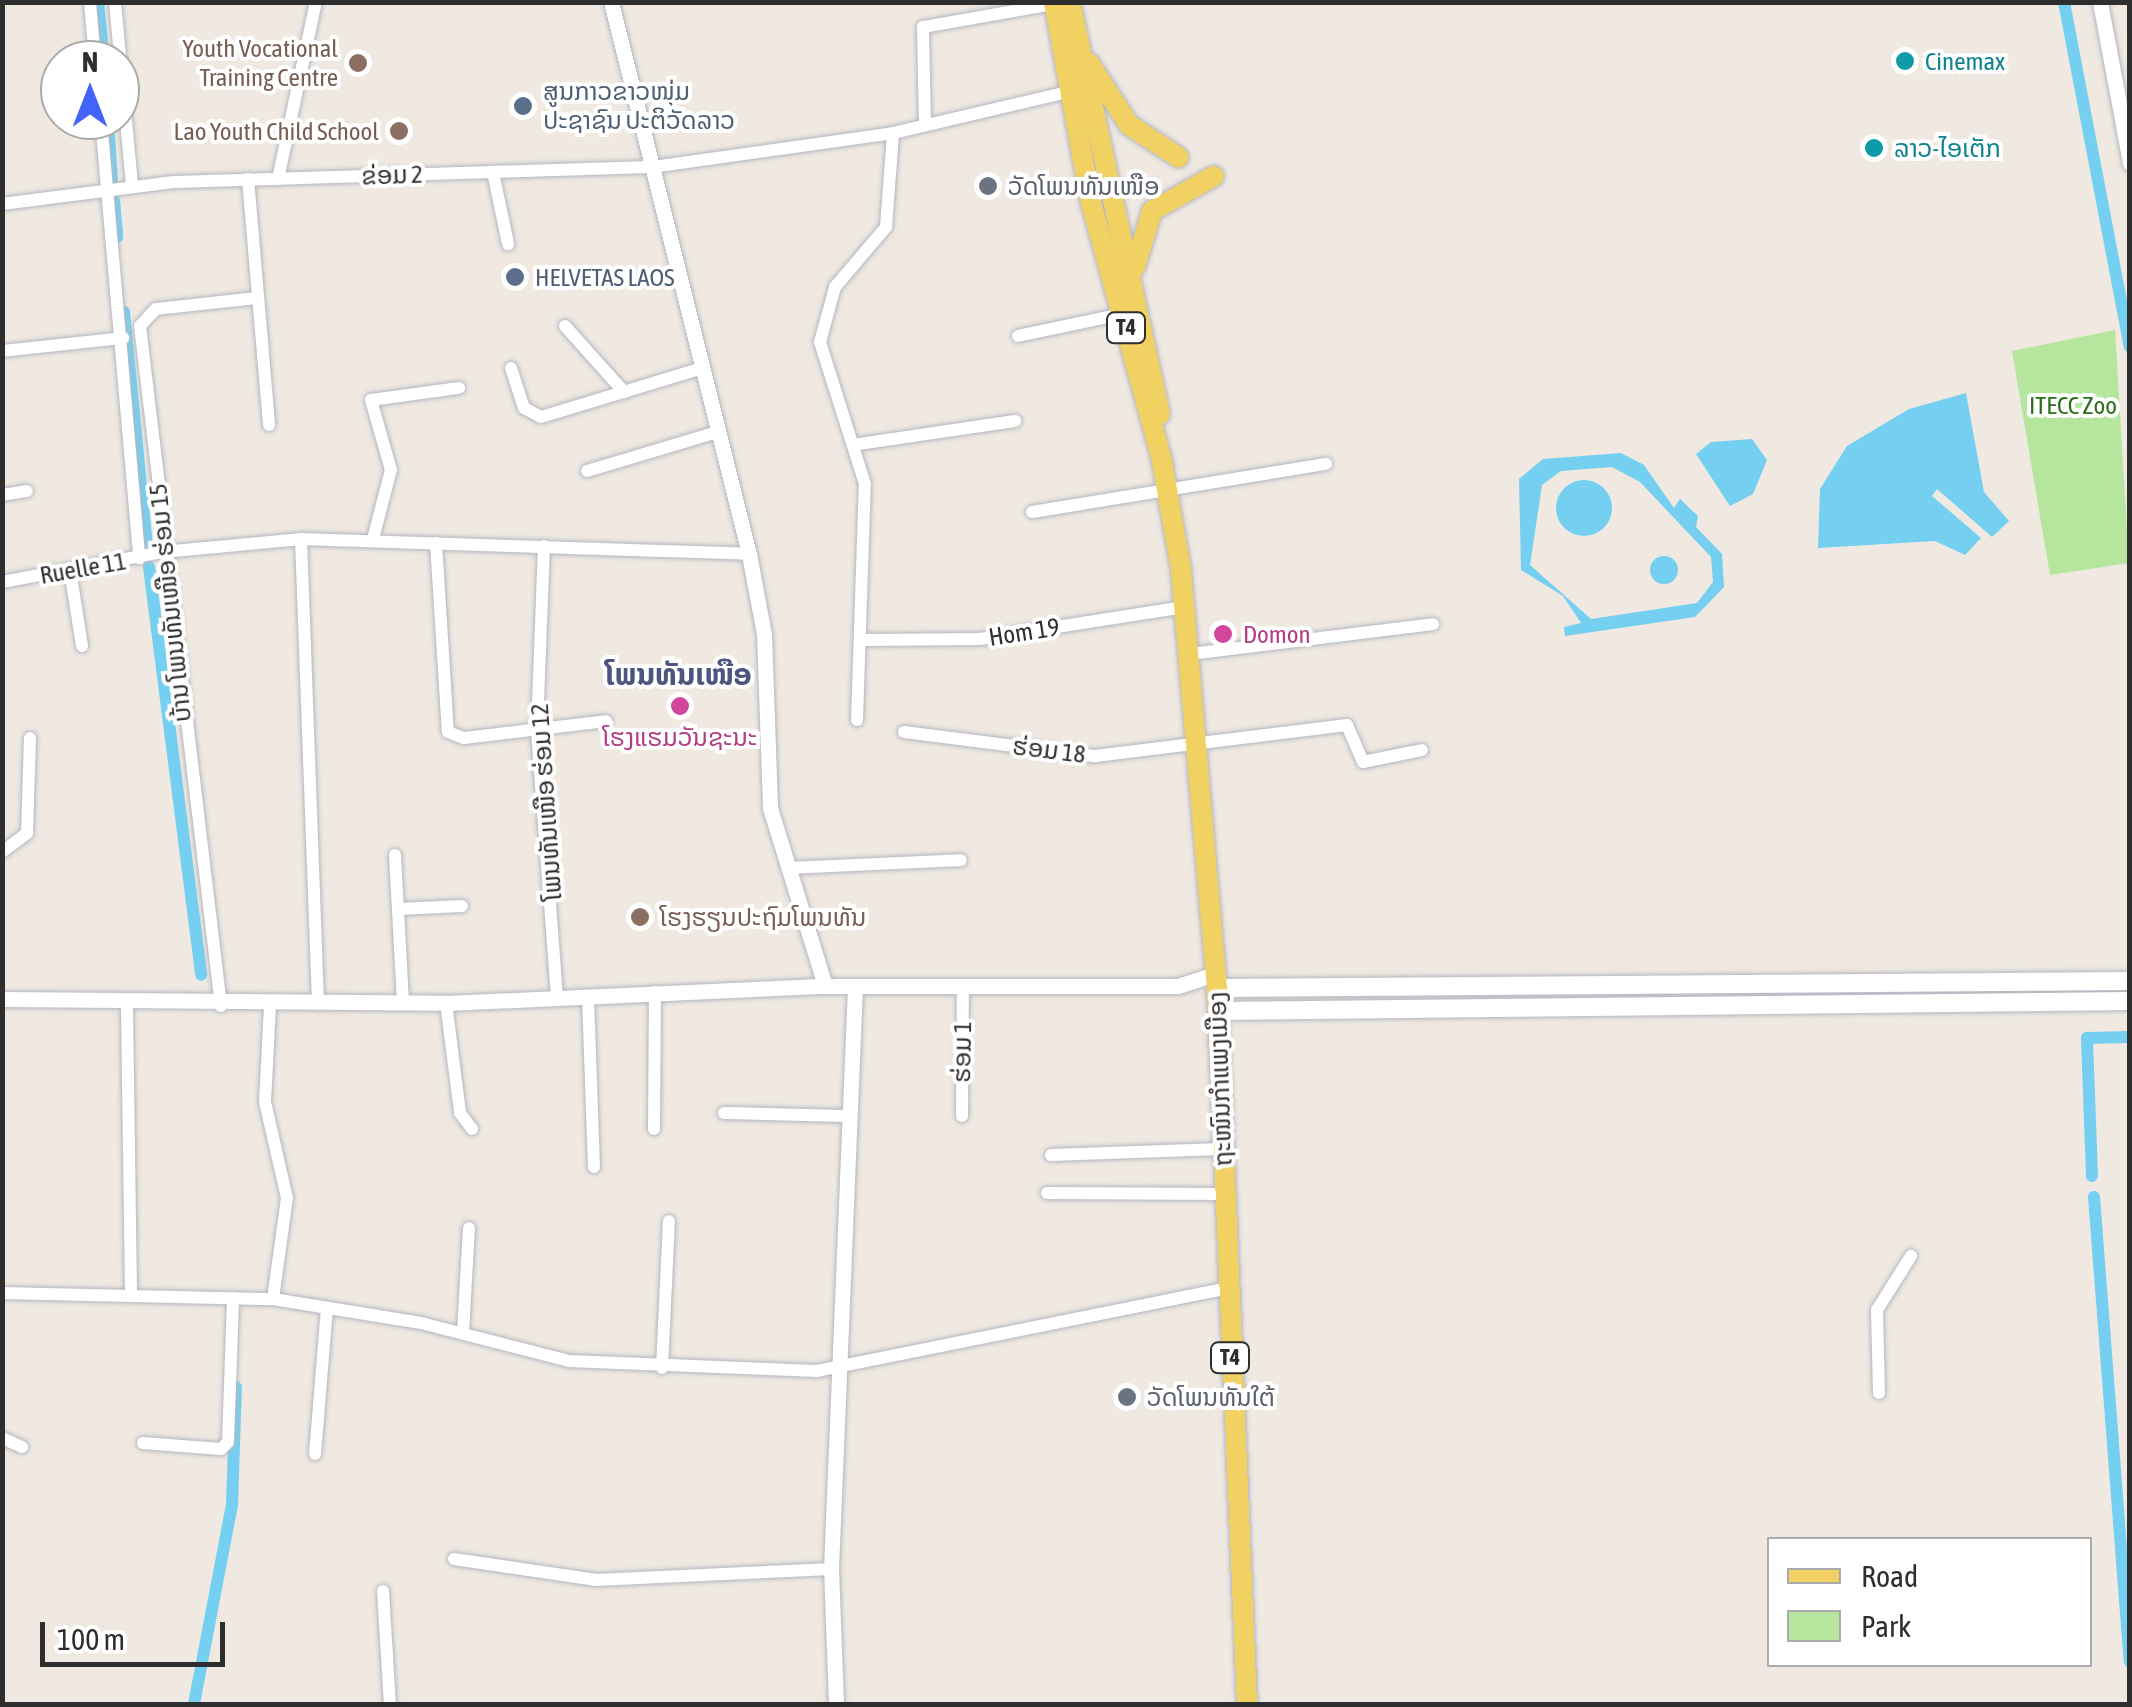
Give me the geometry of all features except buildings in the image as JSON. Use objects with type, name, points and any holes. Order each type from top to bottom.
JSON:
[{"type":"main road","name":"ຖະໜົນກຳແພງເມືອງ","points":[[1059,3],[1078,42],[1106,168],[1101,197],[1122,314],[1169,492],[1185,607],[1216,981],[1220,1149],[1226,1194],[1247,1704]]},
{"type":"main road","name":"ຖະໜົນກຳແພງເມືອງ","points":[[1059,3],[1068,92],[1084,172],[1101,197],[1135,294],[1161,456]]},
{"type":"main road","points":[[1078,42],[1129,125],[1178,156]]},
{"type":"main road","points":[[1135,294],[1136,243],[1152,212],[1214,176]]},
{"type":"main road","points":[[1216,981],[2130,982]]},
{"type":"main road","points":[[1217,1012],[2130,1000]]},
{"type":"street","points":[[90,2],[94,40]]},
{"type":"street","points":[[115,2],[132,188]]},
{"type":"street","points":[[278,179],[316,2]]},
{"type":"street","points":[[611,2],[749,554],[764,634],[770,808],[825,986]]},
{"type":"street","points":[[2100,2],[2124,98],[2130,163]]},
{"type":"street","points":[[925,125],[923,28],[1059,3]]},
{"type":"street","name":"ຂ່ອມ 2","points":[[2,204],[107,190],[248,179],[652,167],[893,133],[1068,92]]},
{"type":"street","points":[[856,720],[862,640],[858,444],[823,360],[822,326],[835,287],[883,236],[893,133]]},
{"type":"street","points":[[103,140],[123,338],[139,558]]},
{"type":"street","points":[[1084,172],[1106,168]]},
{"type":"street","points":[[493,172],[508,244]]},
{"type":"street","points":[[248,179],[268,425]]},
{"type":"street","name":"ບ້ານ ໂພນທັນເໜືອ ຮ່ອມ 15","points":[[221,1006],[163,552],[144,314],[257,298]]},
{"type":"street","points":[[1018,336],[1122,314]]},
{"type":"street","points":[[565,326],[624,392]]},
{"type":"street","points":[[2,352],[123,338]]},
{"type":"street","points":[[511,368],[535,416],[702,368]]},
{"type":"street","points":[[373,539],[391,470],[370,400],[460,388]]},
{"type":"street","points":[[858,444],[1015,421]]},
{"type":"street","points":[[587,471],[718,432]]},
{"type":"street","points":[[1032,512],[1326,464]]},
{"type":"street","points":[[2,495],[27,491]]},
{"type":"street","points":[[300,539],[318,1004]]},
{"type":"street","name":"Ruelle 11","points":[[2,582],[163,552],[300,539],[749,554]]},
{"type":"street","points":[[436,542],[448,732],[537,731],[606,721]]},
{"type":"street","name":"ໂພນທັນເໜືອ ຮ່ອມ 12","points":[[544,546],[537,731],[557,998]]},
{"type":"street","points":[[70,570],[82,646]]},
{"type":"street","name":"Hom 19","points":[[862,640],[980,640],[1185,607]]},
{"type":"street","points":[[1190,654],[1434,624]]},
{"type":"street","name":"ຮ່ອມ 18","points":[[904,732],[1095,756],[1348,725],[1363,762],[1422,750]]},
{"type":"street","points":[[2,852],[27,833],[30,738]]},
{"type":"street","points":[[395,855],[403,1003]]},
{"type":"street","points":[[788,868],[961,860]]},
{"type":"street","points":[[398,909],[462,906]]},
{"type":"street","points":[[2,999],[127,1006],[270,1006],[446,1003],[825,986],[1178,986],[1216,981]]},
{"type":"street","points":[[836,1704],[831,1569],[854,986]]},
{"type":"street","name":"ຮ່ອມ 1","points":[[962,1116],[963,987]]},
{"type":"street","points":[[654,1129],[655,992]]},
{"type":"street","points":[[588,996],[594,1166]]},
{"type":"street","points":[[446,1003],[460,1113],[472,1128]]},
{"type":"street","points":[[127,1006],[131,1291]]},
{"type":"street","points":[[270,1006],[265,1102],[287,1198],[273,1299]]},
{"type":"street","points":[[724,1114],[849,1116]]},
{"type":"street","points":[[1051,1154],[1220,1149]]},
{"type":"street","points":[[1047,1193],[1226,1194]]},
{"type":"street","points":[[662,1368],[669,1221]]},
{"type":"street","points":[[463,1332],[469,1228]]},
{"type":"street","points":[[1879,1393],[1877,1310],[1910,1256]]},
{"type":"street","points":[[2,1293],[131,1291],[273,1299],[463,1332],[569,1361],[662,1368],[839,1369],[1228,1288]]},
{"type":"street","points":[[143,1444],[221,1449],[228,1442],[233,1298]]},
{"type":"street","points":[[315,1454],[326,1308]]},
{"type":"street","points":[[2,1438],[22,1447]]},
{"type":"street","points":[[454,1559],[596,1580],[831,1569]]},
{"type":"street","points":[[382,1591],[390,1704]]},
{"type":"green space","name":"ITECC Zoo","points":[[2115,330],[2129,563],[2050,575],[2012,351]]},
{"type":"water","points":[[1966,393],[1984,492],[2009,521],[1992,537],[1937,489],[1932,496],[1981,538],[1965,555],[1935,541],[1818,548],[1820,489],[1847,446],[1909,409]]},
{"type":"water","points":[[1752,439],[1767,460],[1753,494],[1730,506],[1696,454],[1711,442]]},
{"type":"water","points":[[1621,453],[1644,465],[1674,508],[1680,499],[1698,516],[1696,527],[1722,554],[1724,587],[1695,617],[1565,636],[1564,627],[1581,623],[1563,596],[1521,570],[1519,479],[1543,459]],"holes":[[[1612,467],[1640,482],[1711,557],[1713,582],[1697,603],[1591,619],[1530,565],[1542,485],[1561,471]]]},
{"type":"water","points":[[1584,480],[1604,488],[1612,508],[1604,528],[1584,536],[1564,528],[1556,508],[1564,488]]},
{"type":"water","points":[[1664,556],[1674,560],[1678,570],[1674,580],[1664,584],[1654,580],[1650,570],[1654,560]]},
{"type":"waterway","points":[[98,2],[102,40]]},
{"type":"waterway","points":[[2064,2],[2130,347]]},
{"type":"waterway","points":[[109,140],[112,182]]},
{"type":"waterway","points":[[114,200],[117,237]]},
{"type":"waterway","points":[[124,312],[147,546]]},
{"type":"waterway","points":[[149,567],[201,975]]},
{"type":"waterway","points":[[2092,1176],[2087,1038],[2130,1037]]},
{"type":"waterway","points":[[2094,1197],[2130,1662]]},
{"type":"waterway","points":[[194,1704],[232,1505],[236,1387]]},
{"type":"place","name":"Cinemax","points":[[1905,61]]},
{"type":"place","name":"Youth Vocational Training Centre","points":[[358,63]]},
{"type":"place","name":"ສູນກາວຂາວໜຸ່ມ ປະຊາຊົນ ປະຕິວັດລາວ","points":[[523,106]]},
{"type":"place","name":"Lao Youth Child School","points":[[399,131]]},
{"type":"place","name":"ລາວ-ໄອເຕັກ","points":[[1874,148]]},
{"type":"place","name":"ວັດໂພນທັນເໜືອ","points":[[988,186]]},
{"type":"place","name":"HELVETAS LAOS","points":[[515,277]]},
{"type":"place","name":"Domon","points":[[1223,634]]},
{"type":"place","name":"ໂຮງແຮມວັນຊະນະ","points":[[680,706]]},
{"type":"place","name":"ໂຮງຮຽນປະຖົມໂພນທັນ","points":[[640,917]]},
{"type":"place","name":"ວັດໂພນທັນໃຕ້","points":[[1127,1397]]},
{"type":"district","name":"ໂພນທັນເໜືອ","points":[[678,674]]}]
